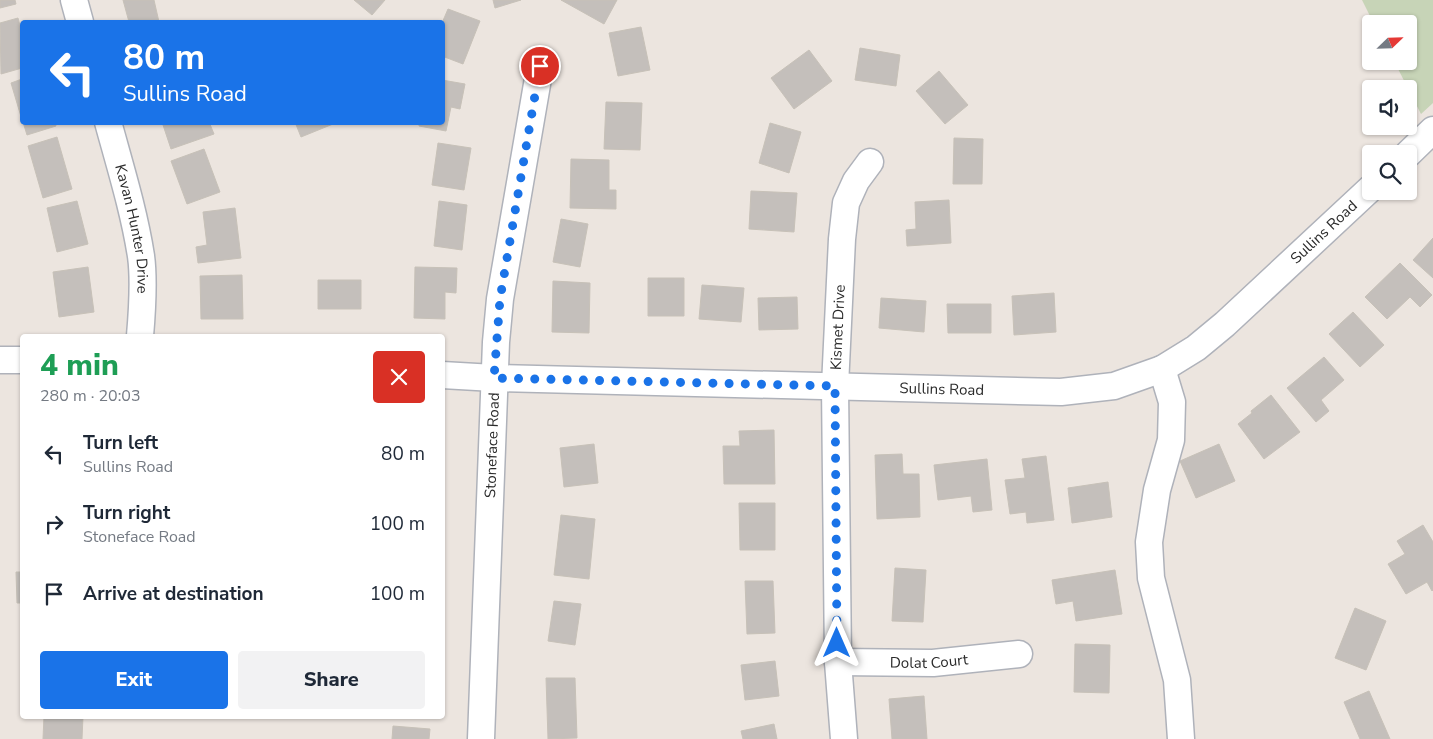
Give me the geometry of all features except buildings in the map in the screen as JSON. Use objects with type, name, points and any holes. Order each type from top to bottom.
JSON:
[{"type":"street","points":[[74,0],[79,20]]},
{"type":"street","name":"Stoneface Road","points":[[481,739],[494,378],[500,299],[540,66]]},
{"type":"street","name":"Kavan Hunter Drive","points":[[109,125],[128,195],[141,258],[142,320],[140,334]]},
{"type":"street","points":[[1417,145],[1433,130]]},
{"type":"street","name":"Kismet Drive","points":[[844,739],[838,662],[835,386],[842,239],[846,203],[856,180],[870,162]]},
{"type":"street","name":"Sullins Road","points":[[445,375],[1061,392],[1114,386],[1162,369],[1196,348],[1225,324],[1362,196]]},
{"type":"street","points":[[0,360],[20,360]]},
{"type":"street","points":[[1162,369],[1172,402],[1171,440],[1157,490],[1149,542],[1151,578],[1177,680],[1180,739]]},
{"type":"street","name":"Dolat Court","points":[[838,662],[933,663],[1019,654]]},
{"type":"green space","points":[[1362,0],[1433,0],[1433,103],[1421,114],[1417,106],[1417,80],[1404,80],[1399,70],[1418,70],[1418,15],[1370,15]]},
{"type":"route","points":[[540,66],[500,299],[494,378],[835,386],[837,643]]}]
